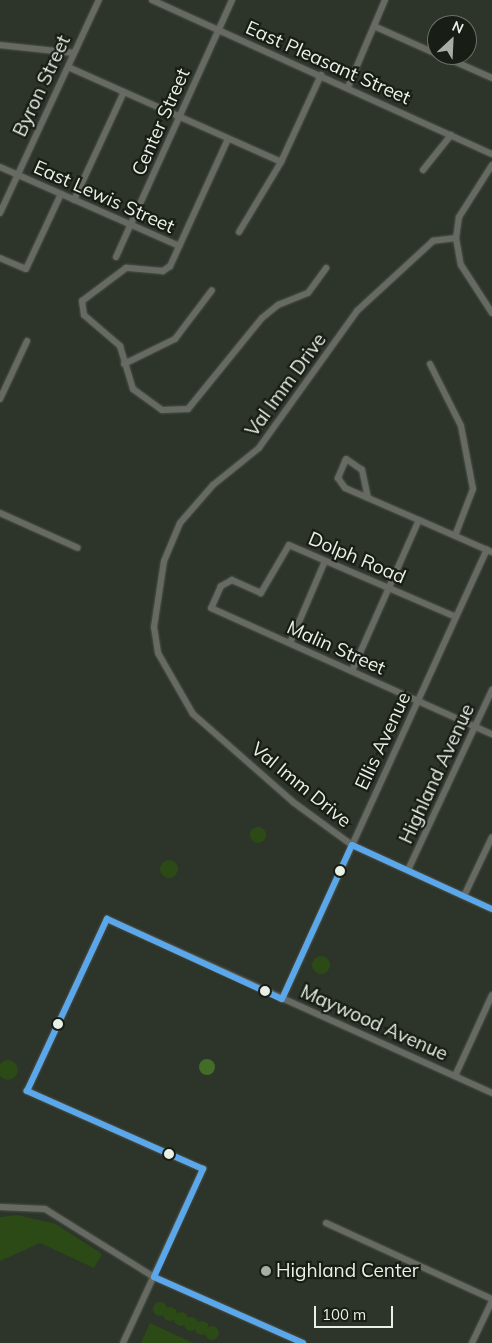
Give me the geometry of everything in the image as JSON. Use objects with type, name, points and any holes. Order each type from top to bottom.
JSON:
[{"type":"street","name":"Byron Street","points":[[0,213],[99,0]]},
{"type":"street","name":"East Pleasant Street","points":[[152,0],[348,87],[492,154]]},
{"type":"street","name":"Center Street","points":[[116,257],[232,0]]},
{"type":"street","points":[[348,87],[387,0]]},
{"type":"street","points":[[376,27],[427,49]]},
{"type":"street","points":[[0,45],[74,53]]},
{"type":"street","points":[[463,65],[492,78]]},
{"type":"street","points":[[68,67],[281,162]]},
{"type":"street","points":[[240,232],[281,162],[321,75]]},
{"type":"street","points":[[74,200],[124,92]]},
{"type":"street","points":[[423,170],[451,135]]},
{"type":"street","points":[[228,139],[179,246],[163,271],[126,268],[82,301],[84,316],[116,340],[130,384],[156,406],[168,412],[188,409],[262,318],[278,306],[308,293],[326,268]]},
{"type":"street","points":[[492,165],[459,217],[456,238],[461,265],[492,313]]},
{"type":"street","name":"East Lewis Street","points":[[0,167],[179,246]]},
{"type":"street","points":[[0,258],[26,269],[60,194]]},
{"type":"street","name":"Val Imm Drive","points":[[456,238],[433,241],[357,311],[259,448],[213,485],[180,523],[164,561],[156,599],[158,653],[193,714],[293,802],[352,845],[492,909]]},
{"type":"street","points":[[124,364],[175,339],[212,290]]},
{"type":"street","points":[[0,399],[27,340]]},
{"type":"street","points":[[430,364],[461,426],[473,489],[455,536]]},
{"type":"street","points":[[368,498],[362,470],[350,460],[339,470],[338,478],[345,488],[489,551]]},
{"type":"street","points":[[0,513],[78,548]]},
{"type":"street","points":[[352,671],[418,520]]},
{"type":"street","name":"Dolph Road","points":[[218,591],[232,580],[261,593],[289,545],[456,617]]},
{"type":"street","name":"Ellis Avenue","points":[[282,999],[456,617],[489,551]]},
{"type":"street","points":[[290,643],[326,561]]},
{"type":"street","name":"Malin Street","points":[[218,591],[212,608],[492,734]]},
{"type":"street","name":"Highland Avenue","points":[[408,870],[492,690]]},
{"type":"street","points":[[464,896],[492,837]]},
{"type":"street","name":"Maywood Avenue","points":[[154,1277],[203,1169],[27,1091],[106,919],[492,1093]]},
{"type":"street","points":[[455,1076],[492,995]]},
{"type":"street","points":[[0,1207],[32,1206],[57,1215],[154,1277],[303,1343]]},
{"type":"street","points":[[326,1223],[492,1300],[472,1343]]},
{"type":"street","points":[[123,1343],[154,1277]]},
{"type":"shaded area","points":[[255,827],[261,827],[266,832],[264,841],[255,843],[250,838],[250,832]]},
{"type":"shaded area","points":[[165,860],[173,860],[178,865],[176,876],[165,878],[160,873],[160,865]]},
{"type":"shaded area","points":[[321,956],[327,959],[330,965],[327,971],[321,974],[315,971],[312,965],[315,959]]},
{"type":"shaded area","points":[[204,1059],[210,1059],[215,1064],[213,1073],[204,1075],[199,1070],[199,1064]]},
{"type":"shaded area","points":[[8,1060],[15,1063],[18,1070],[15,1077],[8,1080],[1,1077],[-2,1070],[1,1063]]},
{"type":"shaded area","points":[[17,1215],[56,1224],[102,1254],[94,1268],[40,1243],[0,1261],[0,1217]]},
{"type":"shaded area","points":[[157,1302],[163,1302],[167,1309],[163,1316],[157,1316],[153,1312],[153,1306]]},
{"type":"shaded area","points":[[167,1307],[173,1307],[177,1314],[173,1321],[167,1321],[163,1317],[163,1311]]},
{"type":"shaded area","points":[[178,1312],[184,1312],[188,1319],[184,1326],[178,1326],[174,1322],[174,1316]]},
{"type":"shaded area","points":[[188,1317],[194,1317],[198,1324],[194,1331],[188,1331],[184,1327],[184,1321]]},
{"type":"shaded area","points":[[199,1321],[205,1321],[209,1328],[205,1335],[199,1335],[195,1331],[195,1325]]},
{"type":"shaded area","points":[[150,1323],[193,1343],[141,1343]]},
{"type":"shaded area","points":[[209,1326],[215,1326],[219,1333],[215,1340],[209,1340],[205,1336],[205,1330]]},
{"type":"transit line","points":[[303,1343],[154,1277],[203,1169],[27,1091],[107,919],[282,999],[352,845],[492,909]]},
{"type":"place","name":"Highland Center","points":[[266,1271]]}]
